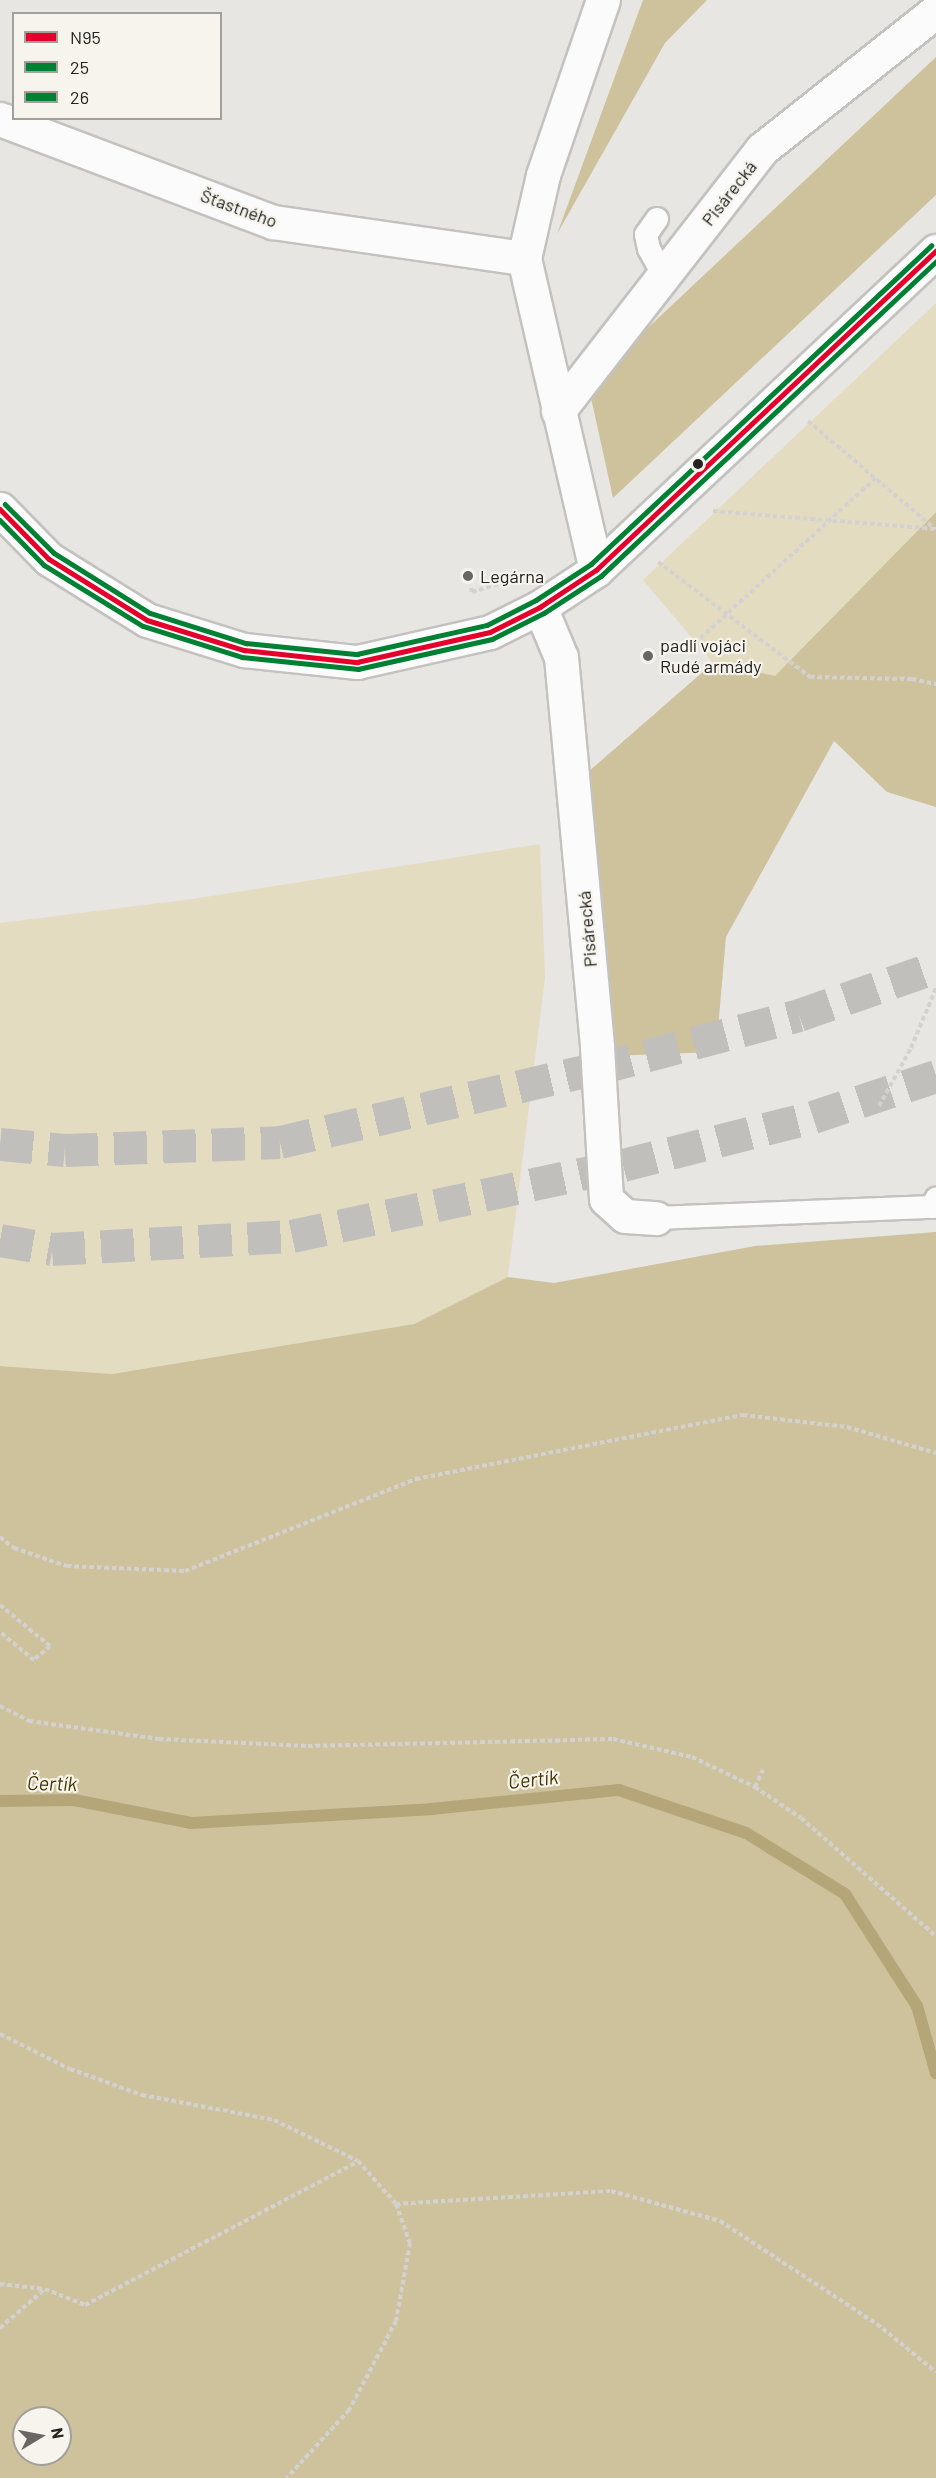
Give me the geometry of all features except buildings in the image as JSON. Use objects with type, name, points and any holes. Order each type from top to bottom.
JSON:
[{"type":"street","points":[[596,570],[524,258],[543,175],[603,0]]},
{"type":"street","name":"Pisárecká","points":[[558,411],[762,149],[936,11]]},
{"type":"street","name":"Šťastného","points":[[0,119],[273,222],[524,258]]},
{"type":"street","points":[[0,509],[49,560],[147,620],[244,650],[357,662],[490,632],[540,607],[596,570],[936,251]]},
{"type":"street","name":"Pisárecká","points":[[540,607],[561,657],[596,1036],[606,1199],[625,1216],[656,1218]]},
{"type":"lane","points":[[657,219],[646,235],[649,249],[664,276]]},
{"type":"lane","points":[[656,1218],[933,1207],[936,1199]]},
{"type":"path","points":[[807,420],[936,529]]},
{"type":"path","points":[[695,643],[877,477]]},
{"type":"path","points":[[711,511],[936,529]]},
{"type":"path","points":[[629,539],[725,615],[810,677],[912,679],[936,684]]},
{"type":"path","points":[[879,1106],[911,1048],[936,988]]},
{"type":"path","points":[[0,1537],[14,1548],[67,1566],[185,1571],[416,1479],[742,1415],[847,1427],[936,1453]]},
{"type":"path","points":[[0,1605],[50,1646],[34,1660],[0,1632]]},
{"type":"path","points":[[0,1706],[29,1721],[159,1739],[308,1746],[613,1740],[692,1757],[755,1787],[801,1818],[936,1936]]},
{"type":"path","points":[[755,1787],[764,1770]]},
{"type":"path","points":[[0,2034],[70,2069],[142,2095],[274,2120],[358,2161],[396,2204],[410,2243],[396,2321],[349,2410],[287,2478]]},
{"type":"path","points":[[0,2284],[45,2289],[85,2306],[358,2161]]},
{"type":"path","points":[[396,2204],[612,2191],[720,2221],[877,2324],[936,2372]]},
{"type":"path","points":[[0,2328],[45,2289]]},
{"type":"shaded area","points":[[643,0],[707,0],[665,43],[557,234]]},
{"type":"shaded area","points":[[936,57],[936,195],[613,498],[588,384]]},
{"type":"shaded area","points":[[936,303],[936,512],[775,677],[713,663],[643,580]]},
{"type":"shaded area","points":[[936,512],[936,807],[887,792],[834,741],[726,937],[716,1052],[608,1056],[587,773],[713,663],[775,676]]},
{"type":"shaded area","points":[[540,844],[545,978],[508,1277],[414,1324],[112,1374],[0,1366],[0,923],[192,899]]},
{"type":"shaded area","points":[[936,1232],[936,2478],[0,2478],[0,1366],[112,1374],[414,1324],[508,1277],[554,1283],[755,1246]]},
{"type":"waterway","name":"Čertík","points":[[0,1801],[74,1800],[191,1823],[431,1809],[619,1790],[746,1833],[845,1894],[917,2006],[936,2073]]},
{"type":"tunnel","points":[[0,1144],[65,1150],[280,1142],[599,1068],[799,1015],[936,967]]},
{"type":"tunnel","points":[[0,1240],[52,1249],[292,1236],[623,1165],[813,1117],[936,1076]]},
{"type":"transit line","name":"26","points":[[5,504],[54,553],[150,613],[246,643],[357,654],[487,625],[536,600],[591,564],[931,246]]},
{"type":"transit line","name":"N95","points":[[0,509],[49,559],[147,620],[244,650],[357,662],[490,632],[540,607],[596,570],[936,251]]},
{"type":"transit line","name":"25","points":[[0,520],[44,565],[143,626],[242,657],[358,669],[492,639],[544,613],[601,576],[936,261]]},
{"type":"place","name":"Legárna","points":[[468,576]]},
{"type":"place","name":"padlí vojáci Rudé armády","points":[[648,656]]}]
